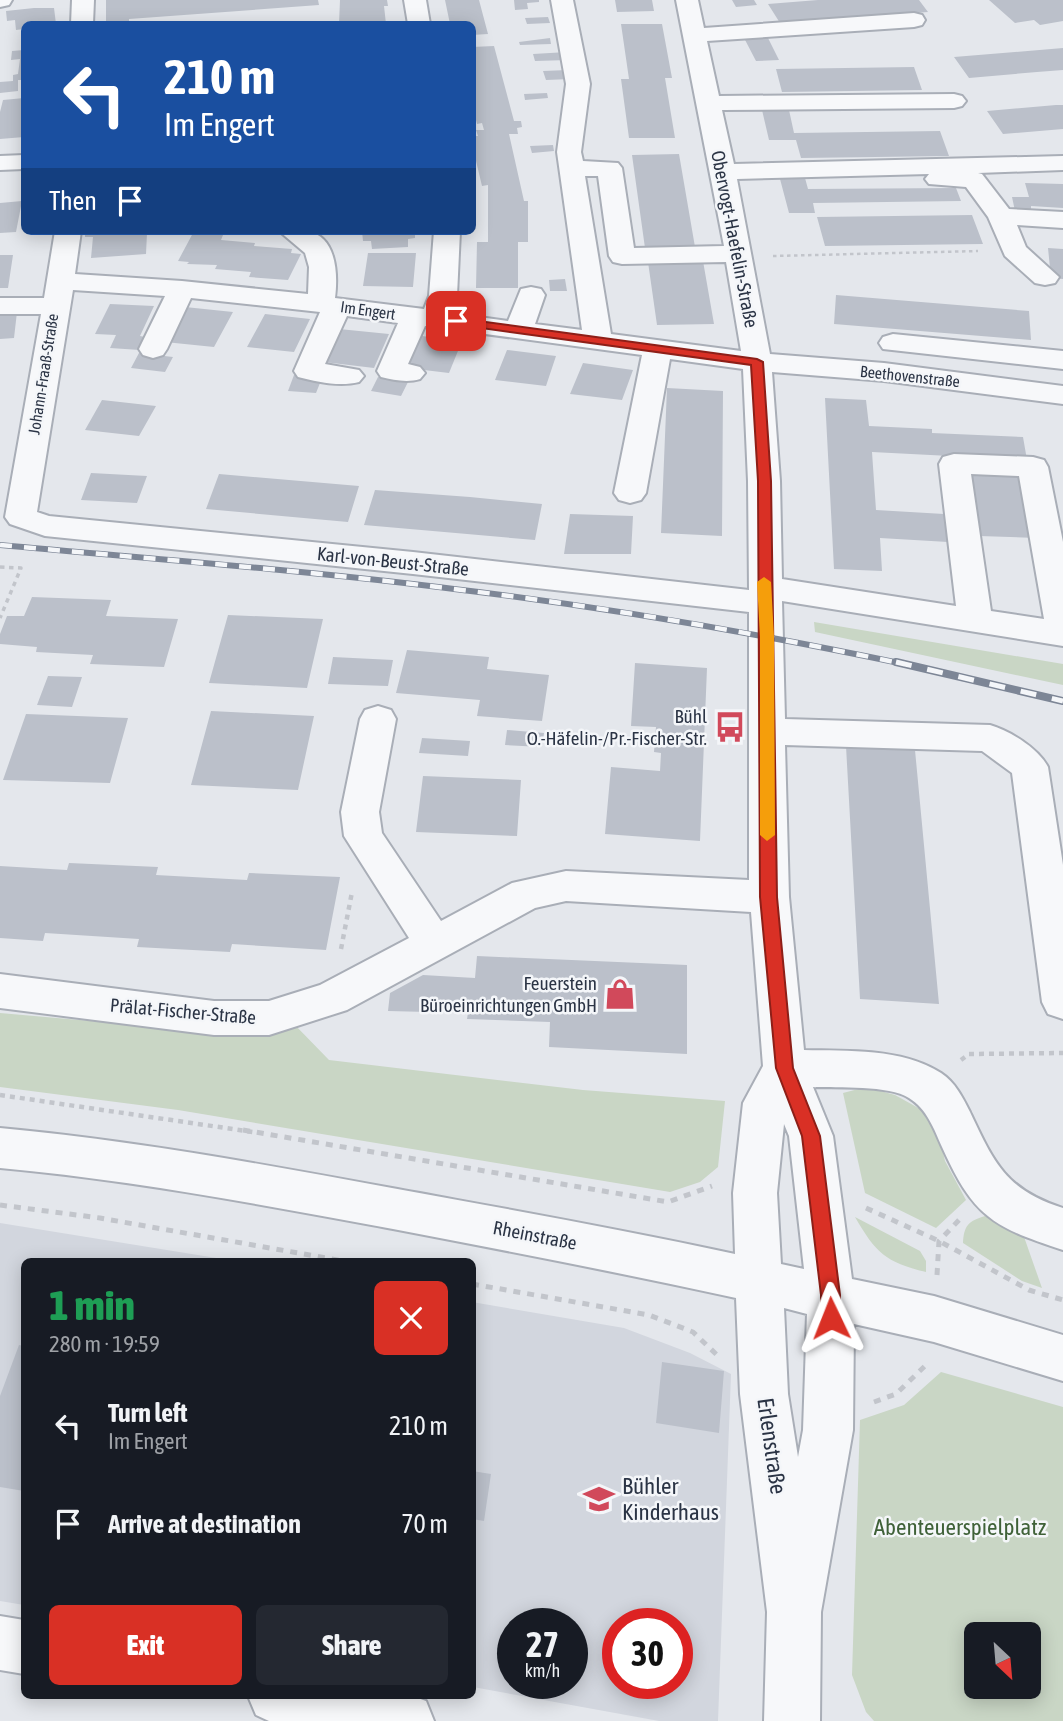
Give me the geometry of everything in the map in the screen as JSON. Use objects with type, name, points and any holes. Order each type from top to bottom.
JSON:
[{"type":"street","points":[[82,21],[83,0]]},
{"type":"street","points":[[415,0],[418,21]]},
{"type":"street","points":[[562,0],[578,84],[569,152],[598,340]]},
{"type":"street","name":"Obervogt-Haefelin-Straße","points":[[687,0],[740,255],[757,362],[764,481],[769,897],[784,1068],[811,1136],[831,1295]]},
{"type":"street","points":[[695,35],[914,20]]},
{"type":"street","points":[[709,103],[954,101]]},
{"type":"street","points":[[0,163],[21,162]]},
{"type":"street","points":[[571,169],[608,163],[622,256],[740,255]]},
{"type":"street","points":[[782,172],[798,169],[1063,163]]},
{"type":"street","points":[[723,172],[782,172],[836,179],[973,179],[1001,216],[1014,250],[1045,277]]},
{"type":"street","points":[[0,187],[21,186]]},
{"type":"street","points":[[1001,216],[1063,220]]},
{"type":"street","name":"Johann-Fraaß-Straße","points":[[21,517],[67,235]]},
{"type":"street","points":[[297,235],[315,248],[321,258],[323,287],[329,305],[308,371],[349,376]]},
{"type":"street","points":[[410,373],[391,371],[425,317],[443,296],[447,235]]},
{"type":"street","points":[[153,349],[182,289]]},
{"type":"street","name":"Im Engert","points":[[0,306],[58,294],[182,289],[425,317],[757,362]]},
{"type":"street","points":[[519,330],[531,295]]},
{"type":"street","points":[[893,343],[1063,360]]},
{"type":"street","points":[[630,493],[658,349]]},
{"type":"street","name":"Beethovenstraße","points":[[757,362],[884,372],[1063,395]]},
{"type":"street","points":[[975,620],[954,464],[1033,467],[1063,628]]},
{"type":"street","name":"Karl-von-Beust-Straße","points":[[21,517],[45,526],[765,595],[975,620],[1063,634]]},
{"type":"street","points":[[378,719],[360,812],[363,836],[433,942]]},
{"type":"street","points":[[766,731],[990,738],[1030,767],[1063,1002]]},
{"type":"street","name":"Prälat-Fischer-Straße","points":[[0,991],[214,1018],[269,1018],[332,998],[526,894],[566,886],[769,897]]},
{"type":"street","points":[[757,1280],[755,1193],[765,1102],[784,1068],[897,1075],[925,1085],[948,1111],[976,1175],[987,1190],[1005,1208],[1063,1229]]},
{"type":"street","name":"Rheinstraße","points":[[0,1148],[65,1154],[298,1191],[635,1254],[934,1318],[1063,1358]]},
{"type":"street","name":"Erlenstraße","points":[[757,1280],[764,1394],[794,1612],[792,1721]]},
{"type":"street","name":"Erlenstraße","points":[[794,1612],[828,1430],[831,1295]]},
{"type":"street","points":[[0,1643],[21,1646]]},
{"type":"street","points":[[291,1699],[406,1721]]},
{"type":"path","points":[[740,255],[1014,250]]},
{"type":"path","points":[[0,567],[21,568],[0,618]]},
{"type":"path","points":[[332,998],[363,836]]},
{"type":"path","points":[[925,1085],[969,1054],[1063,1053]]},
{"type":"path","points":[[0,1095],[173,1118],[668,1202],[709,1186],[755,1193]]},
{"type":"path","points":[[854,1203],[939,1241],[1029,1290],[1063,1300]]},
{"type":"path","points":[[0,1205],[100,1218],[326,1258]]},
{"type":"path","points":[[476,1284],[649,1315]]},
{"type":"shaded area","points":[[0,1223],[216,1258],[21,1258],[21,1604],[0,1601]]},
{"type":"shaded area","name":"Bühler Kinderhaus","points":[[476,1303],[624,1328],[690,1353],[731,1374],[718,1721],[659,1721],[539,1699],[588,1699],[588,1608],[497,1608],[497,1691],[476,1688]]},
{"type":"green space","points":[[814,622],[1063,664],[1063,685],[815,632]]},
{"type":"green space","points":[[0,1013],[250,1035],[294,1024],[329,1060],[583,1090],[725,1101],[718,1167],[700,1182],[670,1192],[178,1110],[0,1087]]},
{"type":"green space","points":[[866,1087],[895,1095],[922,1110],[939,1133],[945,1161],[966,1200],[936,1228],[865,1193],[843,1093]]},
{"type":"green space","points":[[985,1216],[1023,1234],[1042,1288],[1022,1281],[963,1243],[968,1225]]},
{"type":"green space","points":[[855,1217],[920,1251],[926,1261],[926,1272],[891,1260],[883,1254],[869,1239]]},
{"type":"green space","name":"Abenteuerspielplatz","points":[[941,1372],[1063,1407],[1063,1721],[874,1721],[866,1712],[852,1675],[860,1420],[904,1405]]},
{"type":"building","points":[[106,0],[318,0],[319,5],[129,21],[106,21]]},
{"type":"building","points":[[340,0],[387,0],[388,6],[384,6],[386,21],[339,21]]},
{"type":"building","points":[[445,0],[479,0],[488,34],[476,35],[476,21],[449,21]]},
{"type":"building","points":[[514,0],[539,2],[527,3],[528,9],[515,10]]},
{"type":"building","points":[[615,0],[652,0],[654,11],[617,12]]},
{"type":"building","points":[[732,0],[754,0],[757,5],[736,7]]},
{"type":"building","points":[[818,0],[919,0],[928,12],[780,23],[768,4]]},
{"type":"building","points":[[989,0],[1063,0],[1063,21],[1040,25],[1034,20],[1015,23]]},
{"type":"building","points":[[54,8],[56,21],[21,21],[21,29],[16,30],[15,20],[7,21],[6,11]]},
{"type":"building","points":[[548,17],[550,23],[527,24],[525,18]]},
{"type":"building","points":[[621,24],[662,24],[672,78],[665,78],[675,138],[629,138],[621,79],[629,79]]},
{"type":"building","points":[[766,34],[779,60],[756,61],[743,36]]},
{"type":"building","points":[[550,38],[551,44],[520,45],[519,42]]},
{"type":"building","points":[[494,46],[514,121],[521,121],[522,127],[517,128],[518,134],[509,134],[524,201],[528,201],[528,242],[518,242],[518,288],[476,288],[477,242],[488,242],[488,185],[482,186],[476,161],[476,130],[484,130],[482,123],[477,124],[476,120],[476,47]]},
{"type":"building","points":[[1063,48],[1063,70],[969,78],[954,57]]},
{"type":"building","points":[[21,50],[21,80],[18,80],[18,91],[0,93],[0,82],[13,81],[13,75],[18,74],[20,59],[11,60],[12,51]]},
{"type":"building","points":[[567,52],[568,60],[535,61],[533,54]]},
{"type":"building","points":[[914,67],[922,90],[782,92],[776,69]]},
{"type":"building","points":[[568,70],[571,79],[546,80],[543,71]]},
{"type":"building","points":[[547,93],[548,98],[525,100],[524,94]]},
{"type":"building","points":[[21,98],[21,137],[0,139],[3,100]]},
{"type":"building","points":[[1063,105],[1063,129],[1003,134],[987,111]]},
{"type":"building","points":[[762,110],[789,110],[794,133],[940,131],[949,156],[801,158],[796,140],[769,140]]},
{"type":"building","points":[[553,145],[554,151],[532,153],[530,146]]},
{"type":"building","points":[[679,154],[695,247],[645,248],[632,155]]},
{"type":"building","points":[[805,178],[808,189],[956,188],[961,201],[813,203],[815,213],[789,213],[780,179]]},
{"type":"building","points":[[1025,183],[1063,184],[1063,208],[1031,206],[1031,212],[1015,211],[1012,197],[1029,197]]},
{"type":"building","points":[[21,201],[16,232],[0,233],[0,203]]},
{"type":"building","points":[[972,215],[983,244],[825,246],[817,217]]},
{"type":"building","points":[[147,235],[146,254],[91,258],[93,237],[85,237]]},
{"type":"building","points":[[192,235],[223,235],[221,240],[292,249],[291,253],[301,254],[288,280],[249,277],[251,272],[215,269],[217,265],[178,261]]},
{"type":"building","points":[[362,235],[415,235],[415,238],[408,239],[408,247],[372,249],[371,241],[363,241]]},
{"type":"building","points":[[1048,248],[1063,249],[1063,279],[1051,278]]},
{"type":"building","points":[[368,253],[416,253],[413,287],[363,286]]},
{"type":"building","points":[[0,255],[13,255],[8,288],[0,288]]},
{"type":"building","points":[[703,261],[714,324],[657,325],[648,262]]},
{"type":"building","points":[[565,279],[567,291],[550,291],[549,280]]},
{"type":"building","points":[[836,295],[1029,311],[1031,340],[834,324]]},
{"type":"building","points":[[110,304],[154,306],[140,336],[145,337],[140,350],[110,348],[116,335],[95,334]]},
{"type":"building","points":[[185,307],[233,312],[214,347],[165,342]]},
{"type":"building","points":[[17,312],[14,338],[0,339],[0,313]]},
{"type":"building","points":[[265,314],[310,319],[294,352],[247,347]]},
{"type":"building","points":[[339,329],[389,334],[374,368],[324,362]]},
{"type":"building","points":[[414,335],[462,341],[449,373],[399,367]]},
{"type":"building","points":[[507,350],[556,356],[546,386],[495,380]]},
{"type":"building","points":[[139,353],[173,357],[165,372],[131,368]]},
{"type":"building","points":[[583,363],[633,370],[622,400],[570,394]]},
{"type":"building","points":[[294,375],[322,378],[316,393],[288,391]]},
{"type":"building","points":[[378,377],[408,382],[401,396],[371,391]]},
{"type":"building","points":[[667,388],[723,391],[722,536],[661,533]]},
{"type":"building","points":[[825,398],[866,400],[869,426],[932,429],[932,433],[1023,437],[1027,460],[872,452],[876,510],[944,514],[948,542],[880,538],[882,571],[834,569]]},
{"type":"building","points":[[102,400],[156,406],[139,436],[85,430]]},
{"type":"building","points":[[968,472],[1024,474],[1037,538],[979,536]]},
{"type":"building","points":[[91,473],[147,476],[137,503],[81,500]]},
{"type":"building","points":[[219,474],[359,486],[348,522],[206,509]]},
{"type":"building","points":[[375,490],[542,504],[535,540],[364,525]]},
{"type":"building","points":[[570,514],[633,516],[631,554],[564,554]]},
{"type":"building","points":[[32,597],[111,600],[106,616],[178,619],[164,667],[90,664],[93,655],[36,652],[37,647],[0,644],[0,634],[7,616],[24,616]]},
{"type":"building","points":[[228,615],[323,619],[307,688],[209,683]]},
{"type":"building","points":[[407,650],[489,657],[487,669],[549,675],[542,721],[477,716],[480,700],[396,693]]},
{"type":"building","points":[[333,657],[393,660],[388,686],[328,684]]},
{"type":"building","points":[[635,663],[707,668],[700,841],[605,834],[611,767],[660,771],[661,753],[654,752],[656,727],[631,726]]},
{"type":"building","points":[[48,676],[82,677],[72,707],[37,705]]},
{"type":"building","points":[[211,711],[314,716],[298,790],[191,785]]},
{"type":"building","points":[[26,714],[128,718],[110,783],[3,780]]},
{"type":"building","points":[[507,730],[544,733],[542,747],[505,745]]},
{"type":"building","points":[[422,738],[470,741],[468,756],[419,753]]},
{"type":"building","points":[[846,746],[915,750],[939,1004],[860,999]]},
{"type":"building","points":[[423,776],[521,780],[517,836],[416,832]]},
{"type":"building","points":[[69,863],[158,867],[156,875],[247,880],[249,873],[340,877],[326,950],[232,944],[230,952],[137,947],[139,939],[45,933],[43,941],[0,938],[0,866],[67,870]]},
{"type":"building","name":"Feuerstein Büroeinrichtungen GmbH","points":[[477,956],[687,965],[687,1054],[549,1047],[550,1022],[467,1019],[468,1013],[388,1011],[390,993],[423,975],[475,978]]},
{"type":"building","points":[[21,1345],[21,1490],[0,1487],[0,1396]]},
{"type":"building","points":[[662,1362],[724,1371],[719,1433],[656,1423]]},
{"type":"building","points":[[476,1472],[491,1474],[484,1521],[476,1520]]},
{"type":"railway","points":[[0,545],[341,576],[511,596],[680,622],[904,664]]},
{"type":"railway","points":[[896,662],[1063,701]]},
{"type":"slow traffic","points":[[764,582],[767,637],[767,835]]},
{"type":"place","name":"Bühl O.-Häfelin-/Pr.-Fischer-Str.","points":[[730,727]]},
{"type":"place","name":"Feuerstein Büroeinrichtungen GmbH","points":[[620,994]]},
{"type":"place","name":"Bühler Kinderhaus","points":[[599,1499]]},
{"type":"route","points":[[456,321],[757,362],[764,481],[769,897],[784,1068],[811,1136],[831,1295],[831,1318]]}]
